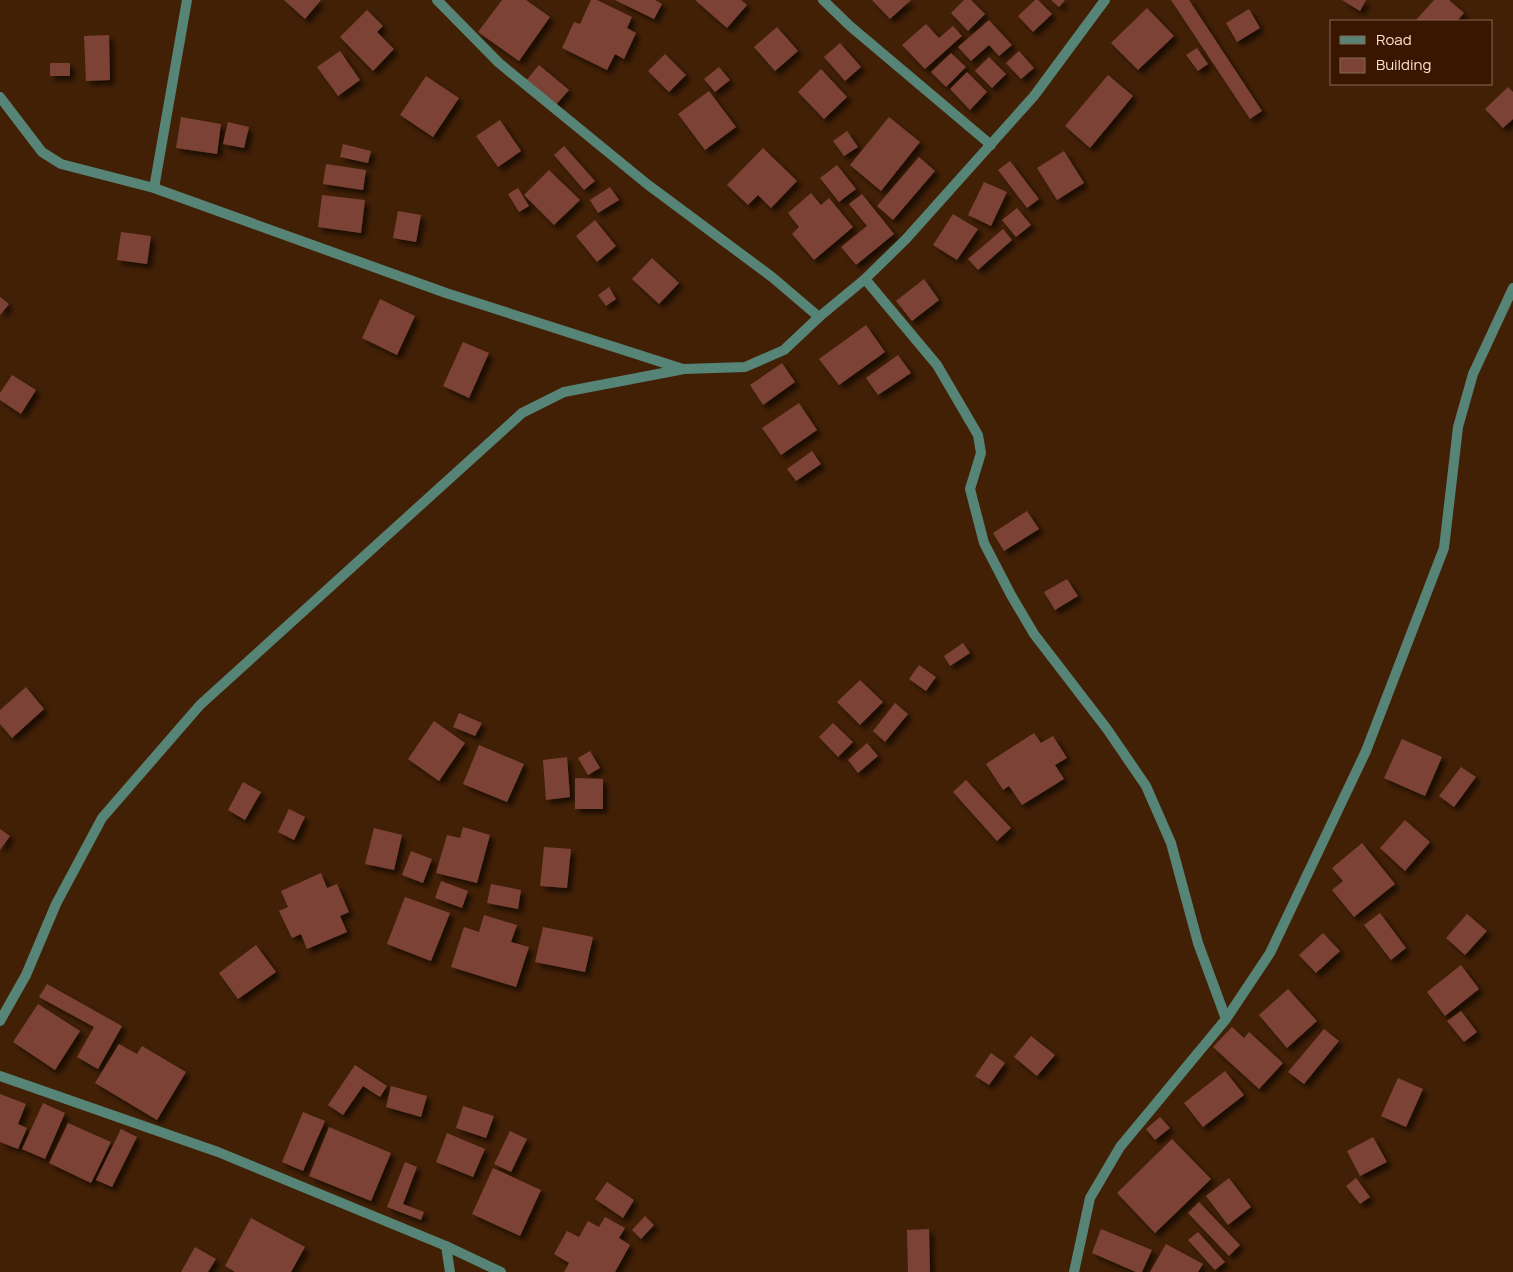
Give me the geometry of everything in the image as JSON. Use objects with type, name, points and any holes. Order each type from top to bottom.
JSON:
[{"type":"street","points":[[154,188],[187,0]]},
{"type":"street","points":[[437,0],[499,63],[647,184],[772,277],[819,317]]},
{"type":"street","points":[[823,0],[850,26],[991,145]]},
{"type":"street","points":[[0,1022],[26,975],[56,904],[102,818],[200,704],[522,413],[564,392],[684,369],[745,366],[784,350],[819,317],[866,279],[906,239],[1034,96],[1105,0]]},
{"type":"street","points":[[0,97],[42,152],[61,164],[154,188],[446,293],[684,369]]},
{"type":"street","points":[[866,279],[936,365],[978,435],[982,453],[970,489],[984,544],[1034,634],[1107,729],[1146,786],[1171,843],[1198,943],[1226,1019]]},
{"type":"street","points":[[1074,1272],[1090,1198],[1120,1147],[1226,1019],[1270,953],[1366,751],[1444,548],[1458,427],[1473,374],[1513,288]]},
{"type":"street","points":[[0,1076],[218,1152],[446,1246],[501,1272]]},
{"type":"street","points":[[446,1246],[450,1272]]},
{"type":"building","points":[[284,0],[321,0],[305,19]]},
{"type":"building","points":[[502,0],[526,0],[550,17],[519,61],[478,32]]},
{"type":"building","points":[[591,0],[597,0],[632,17],[627,28],[636,33],[624,59],[615,54],[607,70],[562,48],[574,22],[580,24]]},
{"type":"building","points":[[615,0],[655,0],[662,4],[654,19]]},
{"type":"building","points":[[695,0],[741,0],[747,5],[727,28]]},
{"type":"building","points":[[872,0],[911,0],[890,19]]},
{"type":"building","points":[[964,0],[971,0],[985,14],[968,31],[951,13]]},
{"type":"building","points":[[1035,0],[1038,0],[1052,14],[1033,32],[1018,16]]},
{"type":"building","points":[[1051,0],[1065,0],[1059,7]]},
{"type":"building","points":[[1171,0],[1189,0],[1262,111],[1250,119]]},
{"type":"building","points":[[1342,0],[1366,0],[1360,11]]},
{"type":"building","points":[[1434,0],[1449,0],[1464,13],[1458,20],[1416,20]]},
{"type":"building","points":[[1147,8],[1174,36],[1138,70],[1111,43]]},
{"type":"building","points":[[1249,9],[1260,28],[1237,42],[1226,23]]},
{"type":"building","points":[[367,10],[383,26],[377,32],[394,49],[373,71],[340,37]]},
{"type":"building","points":[[989,20],[1012,45],[999,56],[989,45],[971,61],[958,47]]},
{"type":"building","points":[[926,24],[939,38],[953,26],[962,36],[925,69],[902,45]]},
{"type":"building","points":[[777,27],[798,51],[775,71],[754,47]]},
{"type":"building","points":[[109,35],[110,80],[86,81],[84,36]]},
{"type":"building","points":[[840,43],[861,67],[845,81],[824,57]]},
{"type":"building","points":[[1197,48],[1208,64],[1198,71],[1186,55]]},
{"type":"building","points":[[340,51],[360,80],[338,96],[317,67]]},
{"type":"building","points":[[1019,51],[1034,68],[1021,79],[1006,63]]},
{"type":"building","points":[[951,53],[966,67],[946,87],[931,72]]},
{"type":"building","points":[[665,54],[686,75],[669,92],[648,71]]},
{"type":"building","points":[[989,57],[1006,74],[992,88],[975,71]]},
{"type":"building","points":[[50,63],[70,63],[70,76],[50,76]]},
{"type":"building","points":[[539,65],[569,90],[554,107],[525,82]]},
{"type":"building","points":[[719,67],[730,80],[715,92],[704,79]]},
{"type":"building","points":[[821,69],[847,97],[824,119],[798,92]]},
{"type":"building","points":[[967,72],[987,92],[970,110],[950,89]]},
{"type":"building","points":[[1108,75],[1133,96],[1090,148],[1065,126]]},
{"type":"building","points":[[426,76],[459,98],[433,137],[400,115]]},
{"type":"building","points":[[1508,87],[1513,92],[1513,119],[1503,128],[1485,109]]},
{"type":"building","points":[[709,91],[736,127],[705,150],[678,114]]},
{"type":"building","points":[[181,117],[221,124],[217,154],[176,148]]},
{"type":"building","points":[[889,117],[920,142],[881,191],[850,165]]},
{"type":"building","points":[[500,120],[521,151],[498,167],[476,136]]},
{"type":"building","points":[[228,122],[249,127],[244,148],[223,144]]},
{"type":"building","points":[[847,131],[858,147],[844,156],[833,141]]},
{"type":"building","points":[[343,144],[371,151],[368,163],[340,157]]},
{"type":"building","points":[[564,146],[595,181],[584,190],[554,155]]},
{"type":"building","points":[[763,148],[797,181],[771,208],[758,195],[748,205],[727,185]]},
{"type":"building","points":[[1064,151],[1084,183],[1057,200],[1037,168]]},
{"type":"building","points":[[919,157],[935,171],[893,220],[877,206]]},
{"type":"building","points":[[1010,161],[1039,199],[1027,208],[998,170]]},
{"type":"building","points":[[326,164],[366,170],[363,190],[323,184]]},
{"type":"building","points":[[837,165],[856,189],[839,202],[820,178]]},
{"type":"building","points":[[549,170],[580,200],[554,225],[524,195]]},
{"type":"building","points":[[984,182],[1007,192],[991,226],[968,215]]},
{"type":"building","points":[[610,187],[619,200],[598,213],[590,200]]},
{"type":"building","points":[[518,188],[529,206],[519,212],[508,194]]},
{"type":"building","points":[[811,193],[821,205],[829,198],[853,227],[814,260],[792,234],[799,227],[788,213]]},
{"type":"building","points":[[862,194],[894,234],[856,265],[841,247],[867,226],[849,204]]},
{"type":"building","points":[[322,195],[365,200],[361,233],[318,227]]},
{"type":"building","points":[[1017,208],[1031,225],[1016,237],[1002,220]]},
{"type":"building","points":[[398,211],[421,215],[416,242],[393,238]]},
{"type":"building","points":[[953,214],[978,229],[957,260],[933,245]]},
{"type":"building","points":[[595,220],[616,246],[597,262],[576,236]]},
{"type":"building","points":[[1003,229],[1012,240],[978,270],[968,259]]},
{"type":"building","points":[[121,232],[151,236],[147,264],[117,260]]},
{"type":"building","points":[[652,258],[679,283],[659,304],[632,279]]},
{"type":"building","points":[[924,279],[939,300],[912,321],[896,301]]},
{"type":"building","points":[[609,287],[616,299],[606,306],[598,295]]},
{"type":"building","points":[[0,297],[9,304],[0,315]]},
{"type":"building","points":[[380,299],[415,316],[397,355],[362,338]]},
{"type":"building","points":[[866,325],[885,352],[839,385],[819,359]]},
{"type":"building","points":[[463,342],[489,353],[469,398],[443,386]]},
{"type":"building","points":[[898,355],[911,373],[878,395],[866,378]]},
{"type":"building","points":[[782,363],[795,382],[763,405],[750,385]]},
{"type":"building","points":[[12,375],[36,390],[21,414],[0,400],[0,393]]},
{"type":"building","points":[[799,403],[817,430],[781,455],[762,428]]},
{"type":"building","points":[[812,451],[821,464],[796,481],[787,469]]},
{"type":"building","points":[[1027,511],[1039,529],[1004,551],[993,533]]},
{"type":"building","points":[[1067,579],[1078,596],[1055,610],[1044,592]]},
{"type":"building","points":[[963,643],[970,653],[950,666],[944,656]]},
{"type":"building","points":[[919,665],[936,677],[926,691],[909,679]]},
{"type":"building","points":[[860,680],[883,702],[860,725],[837,702]]},
{"type":"building","points":[[26,687],[44,709],[12,738],[0,724],[0,710]]},
{"type":"building","points":[[895,703],[908,714],[885,742],[873,731]]},
{"type":"building","points":[[459,713],[482,723],[475,736],[453,727]]},
{"type":"building","points":[[434,721],[465,743],[439,781],[408,759]]},
{"type":"building","points":[[833,723],[853,742],[838,757],[819,737]]},
{"type":"building","points":[[1034,733],[1041,743],[1053,736],[1067,758],[1055,765],[1064,779],[1022,805],[1009,786],[1003,790],[986,764]]},
{"type":"building","points":[[1402,739],[1442,757],[1425,796],[1384,778]]},
{"type":"building","points":[[867,743],[878,756],[858,773],[848,760]]},
{"type":"building","points":[[479,745],[524,764],[507,802],[463,784]]},
{"type":"building","points":[[590,751],[600,768],[588,775],[578,758]]},
{"type":"building","points":[[567,757],[570,797],[546,800],[543,760]]},
{"type":"building","points":[[1461,767],[1476,777],[1454,807],[1439,796]]},
{"type":"building","points":[[575,778],[603,779],[603,809],[575,809]]},
{"type":"building","points":[[966,780],[1011,828],[997,841],[953,792]]},
{"type":"building","points":[[243,782],[261,792],[245,820],[228,810]]},
{"type":"building","points":[[289,809],[305,817],[294,840],[278,832]]},
{"type":"building","points":[[1405,820],[1430,842],[1405,871],[1380,848]]},
{"type":"building","points":[[463,827],[490,835],[477,883],[436,873],[447,835],[460,838]]},
{"type":"building","points":[[374,828],[402,835],[394,870],[365,864]]},
{"type":"building","points":[[0,829],[10,836],[0,850]]},
{"type":"building","points":[[1362,843],[1395,884],[1354,917],[1332,890],[1343,881],[1332,868]]},
{"type":"building","points":[[544,847],[571,849],[567,888],[540,886]]},
{"type":"building","points":[[411,851],[432,859],[423,883],[402,875]]},
{"type":"building","points":[[321,873],[327,888],[337,884],[349,912],[340,916],[347,932],[307,949],[301,934],[292,938],[279,911],[288,907],[281,891]]},
{"type":"building","points":[[441,881],[468,891],[462,908],[435,898]]},
{"type":"building","points":[[491,884],[521,890],[518,909],[487,903]]},
{"type":"building","points":[[405,897],[450,913],[431,961],[387,944]]},
{"type":"building","points":[[1380,913],[1406,948],[1391,960],[1364,925]]},
{"type":"building","points":[[1467,914],[1487,931],[1465,955],[1446,938]]},
{"type":"building","points":[[484,915],[517,925],[511,942],[529,947],[516,987],[451,967],[464,927],[479,932]]},
{"type":"building","points":[[543,927],[593,937],[585,972],[535,962]]},
{"type":"building","points":[[1323,933],[1340,951],[1316,973],[1299,955]]},
{"type":"building","points":[[256,945],[276,972],[238,999],[219,973]]},
{"type":"building","points":[[1461,965],[1479,989],[1445,1016],[1427,992]]},
{"type":"building","points":[[47,984],[122,1026],[98,1069],[77,1057],[94,1027],[39,997]]},
{"type":"building","points":[[1288,989],[1317,1021],[1287,1048],[1259,1015]]},
{"type":"building","points":[[38,1004],[80,1031],[55,1070],[13,1042]]},
{"type":"building","points":[[1461,1011],[1477,1032],[1464,1042],[1447,1021]]},
{"type":"building","points":[[1232,1027],[1244,1038],[1249,1032],[1283,1063],[1259,1089],[1213,1047]]},
{"type":"building","points":[[1324,1029],[1339,1041],[1304,1084],[1288,1072]]},
{"type":"building","points":[[1031,1036],[1055,1055],[1037,1076],[1014,1057]]},
{"type":"building","points":[[119,1044],[137,1054],[142,1046],[186,1072],[157,1120],[95,1083]]},
{"type":"building","points":[[991,1053],[1005,1063],[989,1085],[975,1076]]},
{"type":"building","points":[[355,1065],[387,1086],[380,1097],[363,1086],[343,1115],[328,1105]]},
{"type":"building","points":[[1225,1071],[1244,1095],[1203,1127],[1184,1103]]},
{"type":"building","points":[[1398,1078],[1423,1089],[1406,1127],[1381,1116]]},
{"type":"building","points":[[391,1086],[427,1096],[421,1117],[386,1107]]},
{"type":"building","points":[[0,1094],[26,1104],[18,1124],[27,1128],[18,1149],[0,1142]]},
{"type":"building","points":[[43,1103],[65,1113],[45,1159],[22,1149]]},
{"type":"building","points":[[463,1106],[494,1116],[486,1138],[456,1128]]},
{"type":"building","points":[[303,1112],[325,1121],[303,1171],[282,1162]]},
{"type":"building","points":[[1160,1117],[1170,1128],[1155,1140],[1146,1129]]},
{"type":"building","points":[[68,1123],[111,1142],[91,1183],[49,1163]]},
{"type":"building","points":[[329,1127],[391,1153],[371,1201],[309,1176]]},
{"type":"building","points":[[121,1129],[137,1137],[112,1187],[96,1180]]},
{"type":"building","points":[[510,1131],[527,1139],[511,1172],[494,1164]]},
{"type":"building","points":[[447,1133],[485,1149],[473,1177],[436,1162]]},
{"type":"building","points":[[1373,1137],[1387,1162],[1360,1176],[1347,1151]]},
{"type":"building","points":[[1172,1139],[1211,1179],[1155,1233],[1117,1193]]},
{"type":"building","points":[[405,1162],[417,1167],[403,1204],[424,1212],[421,1220],[387,1207]]},
{"type":"building","points":[[493,1168],[541,1190],[520,1236],[472,1214]]},
{"type":"building","points":[[1229,1178],[1251,1207],[1228,1225],[1206,1196]]},
{"type":"building","points":[[1356,1178],[1370,1197],[1360,1204],[1346,1186]]},
{"type":"building","points":[[607,1182],[634,1200],[623,1218],[595,1199]]},
{"type":"building","points":[[1199,1202],[1240,1245],[1229,1256],[1188,1213]]},
{"type":"building","points":[[645,1216],[654,1225],[641,1239],[632,1230]]},
{"type":"building","points":[[605,1217],[625,1228],[619,1238],[630,1245],[615,1272],[564,1272],[569,1263],[554,1254],[567,1231],[579,1237],[588,1221],[599,1227]]},
{"type":"building","points":[[251,1218],[305,1247],[291,1272],[235,1272],[225,1266]]},
{"type":"building","points":[[929,1229],[930,1272],[908,1272],[907,1230]]},
{"type":"building","points":[[1101,1229],[1152,1250],[1142,1272],[1136,1272],[1092,1253]]},
{"type":"building","points":[[1198,1232],[1225,1262],[1215,1270],[1188,1240]]},
{"type":"building","points":[[1166,1244],[1203,1264],[1198,1272],[1150,1272]]},
{"type":"building","points":[[195,1247],[216,1259],[208,1272],[181,1272]]}]
